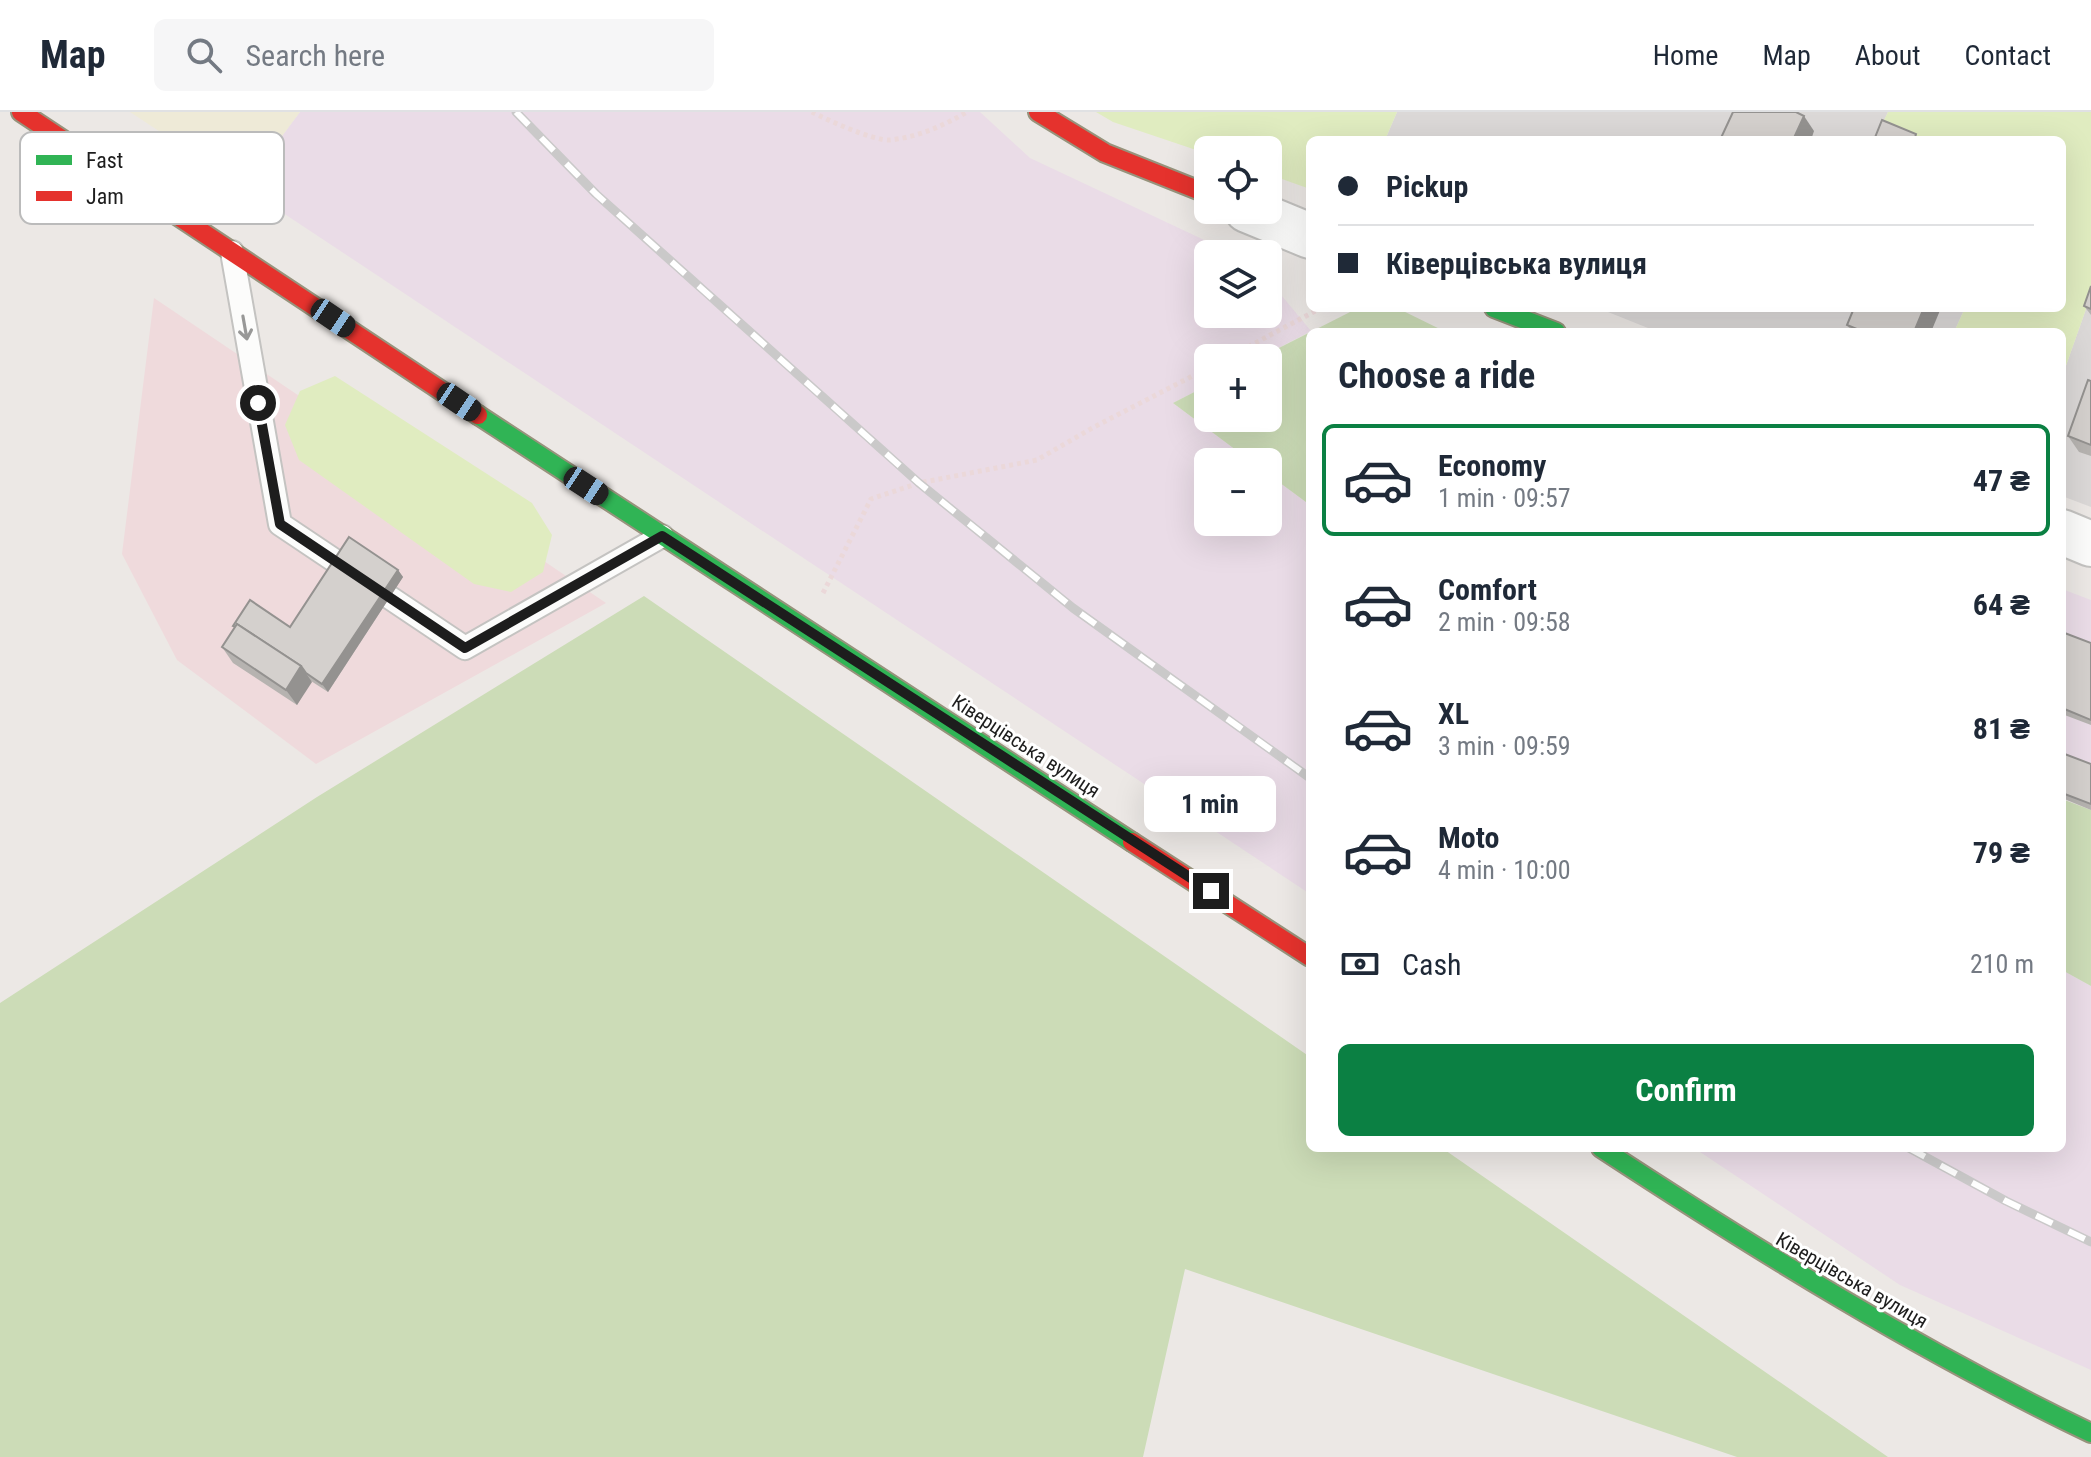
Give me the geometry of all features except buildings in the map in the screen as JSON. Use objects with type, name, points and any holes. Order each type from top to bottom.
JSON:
[{"type":"main road","name":"Ківерцівська вулиця","points":[[21,112],[51,132]]},
{"type":"main road","points":[[1038,112],[1105,153],[1194,188]]},
{"type":"main road","name":"Ківерцівська вулиця","points":[[190,224],[717,573],[1306,954]]},
{"type":"main road","points":[[1504,312],[1546,328]]},
{"type":"main road","name":"Ківерцівська вулиця","points":[[1607,1152],[1765,1256],[1884,1325],[2037,1408],[2091,1433]]},
{"type":"street","points":[[1281,224],[1306,234]]},
{"type":"street","points":[[2066,534],[2091,544]]},
{"type":"lane","points":[[231,251],[280,524],[439,631],[465,648],[662,536]]},
{"type":"path","points":[[812,112],[828,121],[887,140],[938,129],[967,112]]},
{"type":"path","points":[[1253,344],[1313,312]]},
{"type":"path","points":[[804,629],[871,499],[919,483],[1037,460],[1194,375]]},
{"type":"shaded area","points":[[130,112],[300,112],[284,133],[160,132]]},
{"type":"shaded area","points":[[300,112],[980,112],[1030,158],[1204,240],[1194,240],[1194,328],[1282,328],[1282,296],[1309,328],[1306,334],[1282,346],[1194,344],[1194,392],[1173,403],[1194,419],[1194,432],[1212,432],[1233,448],[1194,448],[1194,536],[1282,536],[1282,484],[1306,502],[1306,891],[284,214],[284,133]]},
{"type":"shaded area","points":[[1397,112],[1888,112],[1883,123],[1909,136],[1387,136]]},
{"type":"shaded area","points":[[2091,295],[2091,507],[2066,498],[2066,366]]},
{"type":"shaded area","points":[[154,298],[606,603],[316,764],[177,660],[122,554]]},
{"type":"shaded area","points":[[1608,312],[1963,312],[1956,328],[1648,328]]},
{"type":"shaded area","points":[[2066,591],[2091,600],[2091,810],[2066,800]]},
{"type":"shaded area","points":[[2066,972],[2091,986],[2091,1370],[1900,1285],[1700,1152],[2066,1152]]},
{"type":"green space","points":[[1096,112],[1397,112],[1387,136],[1306,136],[1306,188],[1282,179],[1282,136],[1194,136],[1194,149],[1113,122]]},
{"type":"green space","points":[[1888,112],[2091,112],[2091,295],[2066,366],[2066,328],[1956,328],[1963,312],[2066,312],[2066,136],[1908,136],[1882,124]]},
{"type":"green space","points":[[1350,312],[1405,312],[1438,328],[1318,328]]},
{"type":"green space","points":[[1306,334],[1306,502],[1282,484],[1282,448],[1233,448],[1212,432],[1282,432],[1282,346]]},
{"type":"green space","points":[[335,376],[532,503],[552,535],[543,572],[511,592],[474,584],[299,460],[285,425],[300,391]]},
{"type":"green space","points":[[1194,392],[1194,419],[1173,403]]},
{"type":"green space","points":[[644,596],[1306,1054],[1306,1152],[1448,1152],[1888,1457],[1737,1457],[1185,1269],[1143,1457],[0,1457],[0,1003],[317,797]]},
{"type":"green space","points":[[2066,801],[2091,810],[2091,986],[2066,972]]},
{"type":"railway","points":[[516,112],[596,194],[919,483],[1073,608],[1306,775]]},
{"type":"railway","points":[[1916,1152],[2006,1201],[2091,1242]]},
{"type":"traffic: fast","points":[[1504,312],[1546,328]]},
{"type":"traffic: fast","points":[[478,415],[1132,842]]},
{"type":"traffic: fast","points":[[1607,1152],[1842,1299],[1965,1368],[2091,1433]]},
{"type":"traffic: jam","points":[[21,112],[51,132]]},
{"type":"traffic: jam","points":[[1038,112],[1105,153],[1194,188]]},
{"type":"traffic: jam","points":[[190,224],[478,415]]},
{"type":"traffic: jam","points":[[1132,842],[1306,954]]},
{"type":"route","points":[[258,403],[280,524],[465,648],[662,536],[1211,891]]}]
